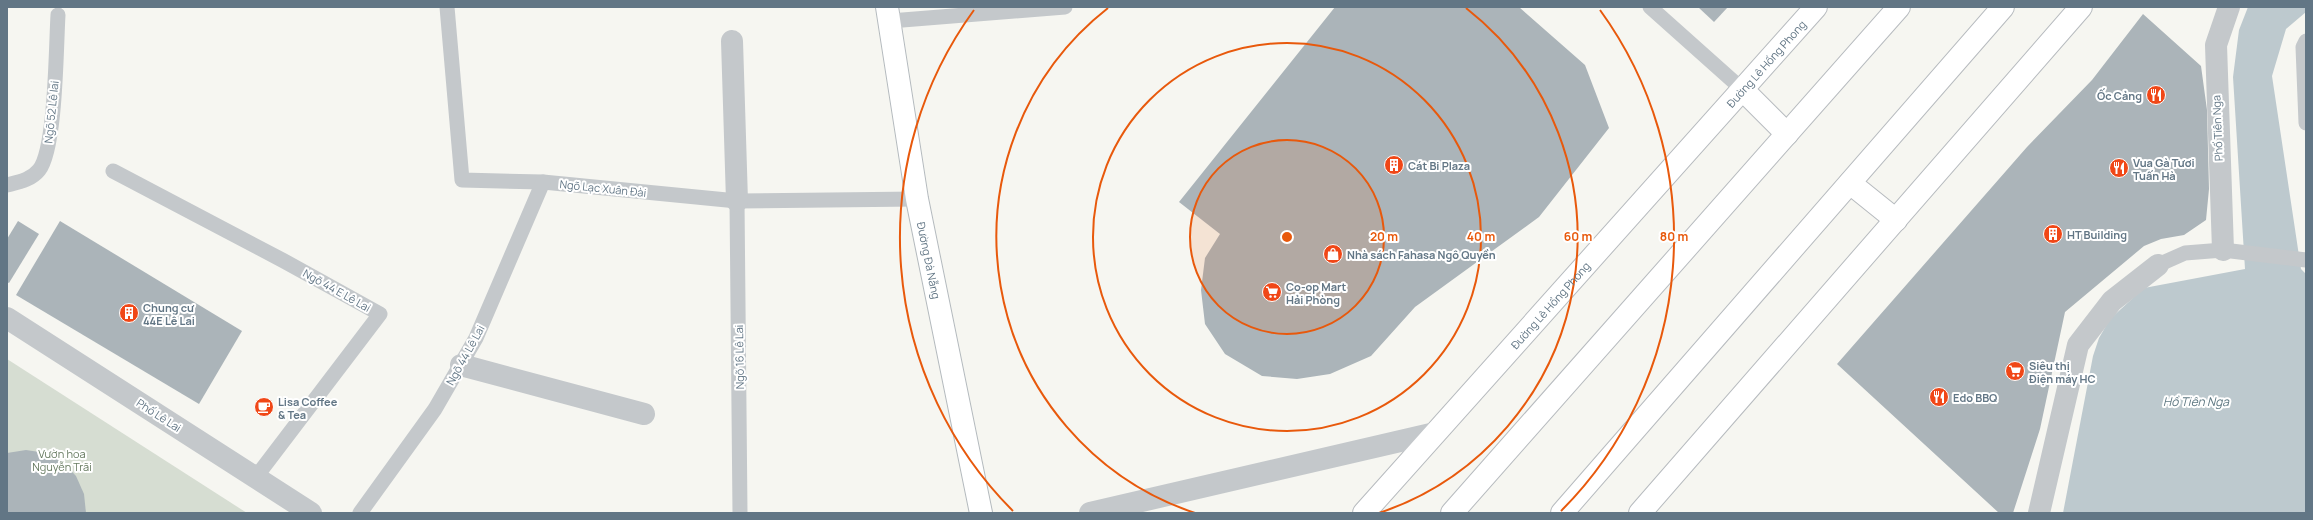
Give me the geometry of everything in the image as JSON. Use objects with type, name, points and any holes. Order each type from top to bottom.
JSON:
[{"type":"main road","name":"Đường Lê Hồng Phong","points":[[1364,513],[1816,7]]},
{"type":"main road","points":[[1452,513],[1899,7]]},
{"type":"main road","points":[[1562,513],[2003,7]]},
{"type":"main road","points":[[1640,513],[2081,7]]},
{"type":"main road","name":"Đường Đà Nẵng","points":[[888,14],[917,199],[981,513]]},
{"type":"main road","points":[[1743,90],[1787,134]]},
{"type":"main road","points":[[1850,183],[1896,220]]},
{"type":"street","name":"Phố Tiên Nga","points":[[2223,250],[2216,45],[2229,7]]},
{"type":"street","points":[[732,41],[737,201]]},
{"type":"street","points":[[2039,513],[2078,345],[2112,301],[2158,265]]},
{"type":"street","name":"Phố Lê Lai","points":[[7,318],[311,513]]},
{"type":"street","points":[[461,365],[644,414]]},
{"type":"street","points":[[1090,513],[1435,433]]},
{"type":"lane","name":"Ngõ Lạc Xuân Đài","points":[[447,7],[462,180],[544,182],[737,201],[917,199]]},
{"type":"lane","points":[[888,14],[1065,7]]},
{"type":"lane","points":[[1650,7],[1743,90]]},
{"type":"lane","name":"Ngõ 52 Lê lai","points":[[7,186],[29,179],[40,169],[47,154],[54,100],[58,15]]},
{"type":"lane","points":[[2306,41],[2303,47],[2306,123]]},
{"type":"lane","name":"Ngõ 44 E Lê Lai","points":[[113,171],[284,261],[380,314],[256,477]]},
{"type":"lane","name":"Ngõ 44 Lê Lai","points":[[360,513],[435,409],[461,365],[476,338],[544,182]]},
{"type":"lane","name":"Ngõ 16 Lê Lai","points":[[737,201],[740,513]]},
{"type":"lane","points":[[2158,265],[2185,253],[2223,250],[2306,260]]},
{"type":"green space","name":"Vườn hoa Nguyễn Trãi","points":[[7,359],[247,513],[7,513]]},
{"type":"water","name":"Hồ Tiên Nga","points":[[2248,7],[2306,7],[2306,12],[2286,29],[2272,76],[2301,269],[2306,274],[2306,513],[2063,513],[2093,356],[2099,338],[2110,319],[2144,288],[2245,269],[2233,77],[2239,30]]},
{"type":"building","name":"Cát Bi Plaza","points":[[1335,7],[1519,7],[1585,65],[1609,128],[1539,217],[1415,307],[1371,356],[1330,374],[1297,379],[1262,376],[1225,354],[1205,324],[1201,290],[1205,258],[1220,234],[1179,202]]},
{"type":"building","points":[[1698,7],[1728,7],[1714,22]]},
{"type":"building","points":[[2143,14],[2201,66],[2207,110],[2209,189],[2206,220],[2184,235],[2161,239],[2144,246],[2065,312],[2040,429],[2013,513],[1999,513],[1837,364],[2027,147],[2092,80]]},
{"type":"building","points":[[18,221],[39,234],[9,283],[7,282],[7,239]]},
{"type":"building","name":"Chung cư 44E Lê Lai","points":[[60,221],[242,331],[199,404],[16,295]]},
{"type":"building","points":[[26,450],[46,453],[63,462],[76,476],[84,494],[86,513],[7,513],[7,453]]},
{"type":"place","name":"Ốc Cảng","points":[[2156,95]]},
{"type":"place","name":"Cát Bi Plaza","points":[[1394,165]]},
{"type":"place","name":"Vua Gà Tươi Tuấn Hà","points":[[2119,168]]},
{"type":"place","name":"HT Building","points":[[2053,234]]},
{"type":"place","name":"Nhà sách Fahasa Ngô Quyền","points":[[1333,254]]},
{"type":"place","name":"Co-op Mart Hải Phòng","points":[[1272,292]]},
{"type":"place","name":"Chung cư 44E Lê Lai","points":[[129,313]]},
{"type":"place","name":"Siêu thị Điện máy HC","points":[[2015,371]]},
{"type":"place","name":"Edo BBQ","points":[[1939,397]]},
{"type":"place","name":"Lisa Coffee & Tea","points":[[264,407]]}]
